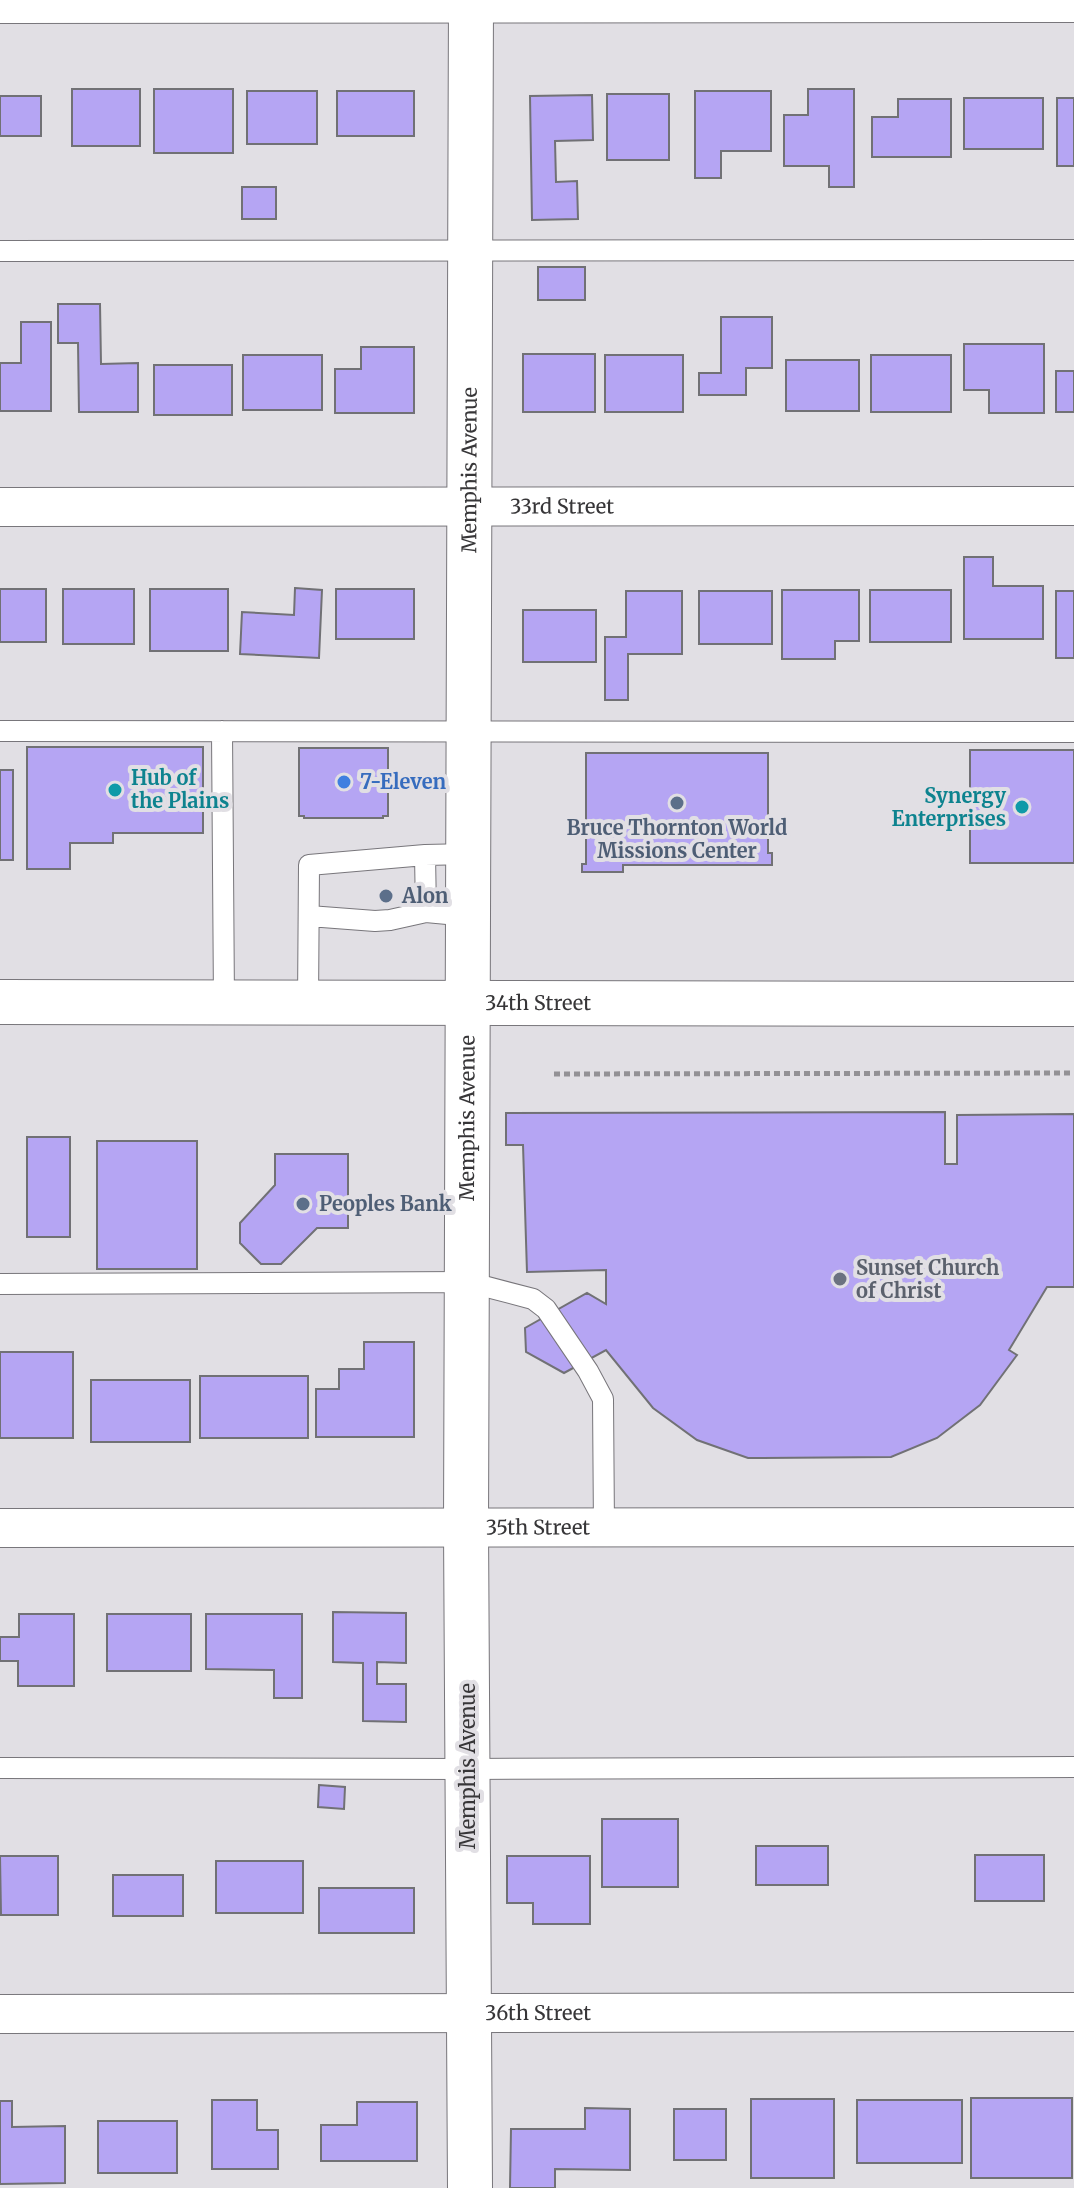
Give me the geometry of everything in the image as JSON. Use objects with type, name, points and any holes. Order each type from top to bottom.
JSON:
[{"type":"street","name":"Memphis Avenue","points":[[470,2188],[466,1528],[471,2]]},
{"type":"street","points":[[0,4],[1074,3]]},
{"type":"street","name":"33rd Street","points":[[0,507],[1074,506]]},
{"type":"street","name":"34th Street","points":[[0,1002],[1074,1004]]},
{"type":"street","name":"35th Street","points":[[0,1528],[1074,1527]]},
{"type":"street","name":"36th Street","points":[[0,2014],[1074,2012]]},
{"type":"lane","points":[[0,251],[1074,250]]},
{"type":"lane","points":[[0,731],[1074,732]]},
{"type":"lane","points":[[222,731],[224,1003]]},
{"type":"lane","points":[[308,1003],[309,865],[469,854]]},
{"type":"lane","points":[[425,855],[426,912]]},
{"type":"lane","points":[[309,916],[375,921],[426,912],[469,916]]},
{"type":"lane","points":[[0,1284],[468,1282],[533,1299],[546,1309],[603,1399],[604,1528]]},
{"type":"lane","points":[[0,1768],[1074,1767]]},
{"type":"path","points":[[554,1074],[1074,1073]]},
{"type":"building","points":[[72,89],[140,89],[140,146],[72,146]]},
{"type":"building","points":[[154,89],[233,89],[233,153],[154,153]]},
{"type":"building","points":[[808,89],[854,89],[854,187],[829,187],[829,166],[784,166],[784,115],[808,115]]},
{"type":"building","points":[[247,91],[317,91],[317,144],[247,144]]},
{"type":"building","points":[[337,91],[414,91],[414,136],[337,136]]},
{"type":"building","points":[[695,91],[771,91],[771,151],[721,151],[721,178],[695,178]]},
{"type":"building","points":[[607,94],[669,94],[669,160],[607,160]]},
{"type":"building","points":[[592,95],[593,140],[555,141],[556,182],[577,181],[578,219],[532,220],[530,96]]},
{"type":"building","points":[[0,96],[41,96],[41,136],[0,136]]},
{"type":"building","points":[[964,98],[1043,98],[1043,149],[964,149]]},
{"type":"building","points":[[1057,98],[1074,98],[1074,166],[1057,166]]},
{"type":"building","points":[[898,99],[951,99],[951,157],[872,157],[872,117],[898,117]]},
{"type":"building","points":[[242,187],[276,187],[276,219],[242,219]]},
{"type":"building","points":[[538,267],[585,267],[585,300],[538,300]]},
{"type":"building","points":[[58,304],[100,304],[101,364],[138,363],[138,412],[79,412],[78,343],[58,343]]},
{"type":"building","points":[[721,317],[772,317],[772,368],[746,368],[746,395],[699,395],[699,373],[721,373]]},
{"type":"building","points":[[21,322],[51,322],[51,411],[0,411],[0,363],[21,363]]},
{"type":"building","points":[[964,344],[1044,344],[1044,413],[989,413],[989,390],[964,390]]},
{"type":"building","points":[[361,347],[414,347],[414,413],[335,413],[335,369],[361,369]]},
{"type":"building","points":[[523,354],[595,354],[595,412],[523,412]]},
{"type":"building","points":[[243,355],[322,355],[322,410],[243,410]]},
{"type":"building","points":[[605,355],[683,355],[683,412],[605,412]]},
{"type":"building","points":[[871,355],[951,355],[951,412],[871,412]]},
{"type":"building","points":[[786,360],[859,360],[859,411],[786,411]]},
{"type":"building","points":[[154,365],[232,365],[232,415],[154,415]]},
{"type":"building","points":[[1056,371],[1074,371],[1074,412],[1056,412]]},
{"type":"building","points":[[964,557],[993,557],[993,586],[1043,586],[1043,639],[964,639]]},
{"type":"building","points":[[295,588],[322,590],[319,658],[240,654],[242,612],[294,615]]},
{"type":"building","points":[[0,589],[46,589],[46,642],[0,642]]},
{"type":"building","points":[[63,589],[134,589],[134,644],[63,644]]},
{"type":"building","points":[[150,589],[228,589],[228,651],[150,651]]},
{"type":"building","points":[[336,589],[414,589],[414,639],[336,639]]},
{"type":"building","points":[[782,590],[859,590],[859,641],[835,641],[835,659],[782,659]]},
{"type":"building","points":[[870,590],[951,590],[951,642],[870,642]]},
{"type":"building","points":[[626,591],[682,591],[682,654],[628,654],[628,700],[605,700],[605,637],[626,637]]},
{"type":"building","points":[[699,591],[772,591],[772,644],[699,644]]},
{"type":"building","points":[[1056,591],[1074,591],[1074,658],[1056,658]]},
{"type":"building","points":[[523,610],[596,610],[596,662],[523,662]]},
{"type":"building","name":"Hub of the Plains","points":[[27,747],[203,747],[203,833],[113,833],[113,843],[70,843],[70,869],[27,869]]},
{"type":"building","name":"7-Eleven","points":[[299,748],[388,748],[388,816],[299,816]]},
{"type":"building","name":"Synergy Enterprises","points":[[970,750],[1074,750],[1074,863],[970,863]]},
{"type":"building","name":"Bruce Thornton World Missions Center","points":[[586,753],[768,753],[768,853],[772,853],[772,865],[623,865],[623,872],[582,872],[582,864],[586,864]]},
{"type":"building","points":[[0,770],[13,770],[13,860],[0,860]]},
{"type":"building","name":"Sunset Church of Christ","points":[[945,1112],[945,1164],[957,1164],[957,1115],[1074,1114],[1074,1287],[1047,1287],[1009,1350],[1017,1355],[980,1405],[937,1438],[891,1457],[748,1458],[697,1440],[653,1408],[606,1350],[564,1373],[526,1352],[525,1328],[587,1293],[606,1304],[606,1270],[527,1272],[523,1145],[506,1145],[506,1113]]},
{"type":"building","points":[[27,1137],[70,1137],[70,1237],[27,1237]]},
{"type":"building","points":[[97,1141],[197,1141],[197,1269],[97,1269]]},
{"type":"building","name":"Peoples Bank","points":[[275,1154],[348,1154],[348,1228],[317,1228],[281,1264],[261,1264],[240,1243],[240,1223],[275,1185]]},
{"type":"building","points":[[364,1342],[414,1342],[414,1437],[316,1437],[316,1389],[339,1389],[339,1369],[364,1369]]},
{"type":"building","points":[[0,1352],[73,1352],[73,1438],[0,1438]]},
{"type":"building","points":[[200,1376],[308,1376],[308,1438],[200,1438]]},
{"type":"building","points":[[91,1380],[190,1380],[190,1442],[91,1442]]},
{"type":"building","points":[[333,1612],[406,1613],[406,1663],[377,1662],[377,1684],[406,1684],[406,1722],[363,1721],[363,1663],[333,1662]]},
{"type":"building","points":[[19,1614],[74,1614],[74,1686],[18,1686],[18,1661],[0,1661],[0,1637],[19,1637]]},
{"type":"building","points":[[107,1614],[191,1614],[191,1671],[107,1671]]},
{"type":"building","points":[[206,1614],[302,1614],[302,1698],[274,1698],[274,1670],[206,1669]]},
{"type":"building","points":[[319,1785],[345,1787],[344,1809],[318,1807]]},
{"type":"building","points":[[602,1819],[678,1819],[678,1887],[602,1887]]},
{"type":"building","points":[[756,1846],[828,1846],[828,1885],[756,1885]]},
{"type":"building","points":[[975,1855],[1044,1855],[1044,1901],[975,1901]]},
{"type":"building","points":[[0,1856],[58,1856],[58,1915],[1,1915]]},
{"type":"building","points":[[507,1856],[590,1856],[590,1924],[533,1924],[533,1903],[507,1903]]},
{"type":"building","points":[[216,1861],[303,1861],[303,1913],[216,1913]]},
{"type":"building","points":[[113,1875],[183,1875],[183,1916],[113,1916]]},
{"type":"building","points":[[319,1888],[414,1888],[414,1933],[319,1933]]},
{"type":"building","points":[[971,2098],[1072,2098],[1072,2178],[971,2178]]},
{"type":"building","points":[[751,2099],[834,2099],[834,2178],[751,2178]]},
{"type":"building","points":[[212,2100],[257,2100],[257,2130],[278,2130],[278,2169],[212,2169]]},
{"type":"building","points":[[857,2100],[962,2100],[962,2163],[857,2163]]},
{"type":"building","points":[[0,2101],[12,2101],[12,2127],[65,2126],[65,2183],[0,2184]]},
{"type":"building","points":[[357,2102],[417,2102],[417,2161],[321,2161],[321,2125],[357,2125]]},
{"type":"building","points":[[585,2108],[630,2109],[630,2170],[555,2169],[555,2188],[510,2188],[511,2129],[585,2129]]},
{"type":"building","points":[[674,2109],[726,2109],[726,2160],[674,2160]]},
{"type":"building","points":[[98,2121],[177,2121],[177,2173],[98,2173]]},
{"type":"place","name":"7-Eleven","points":[[344,782]]},
{"type":"place","name":"Hub of the Plains","points":[[115,790]]},
{"type":"place","name":"Bruce Thornton World Missions Center","points":[[677,803]]},
{"type":"place","name":"Synergy Enterprises","points":[[1022,807]]},
{"type":"place","name":"Alon","points":[[386,896]]},
{"type":"place","name":"Peoples Bank","points":[[303,1204]]},
{"type":"place","name":"Sunset Church of Christ","points":[[840,1279]]}]
